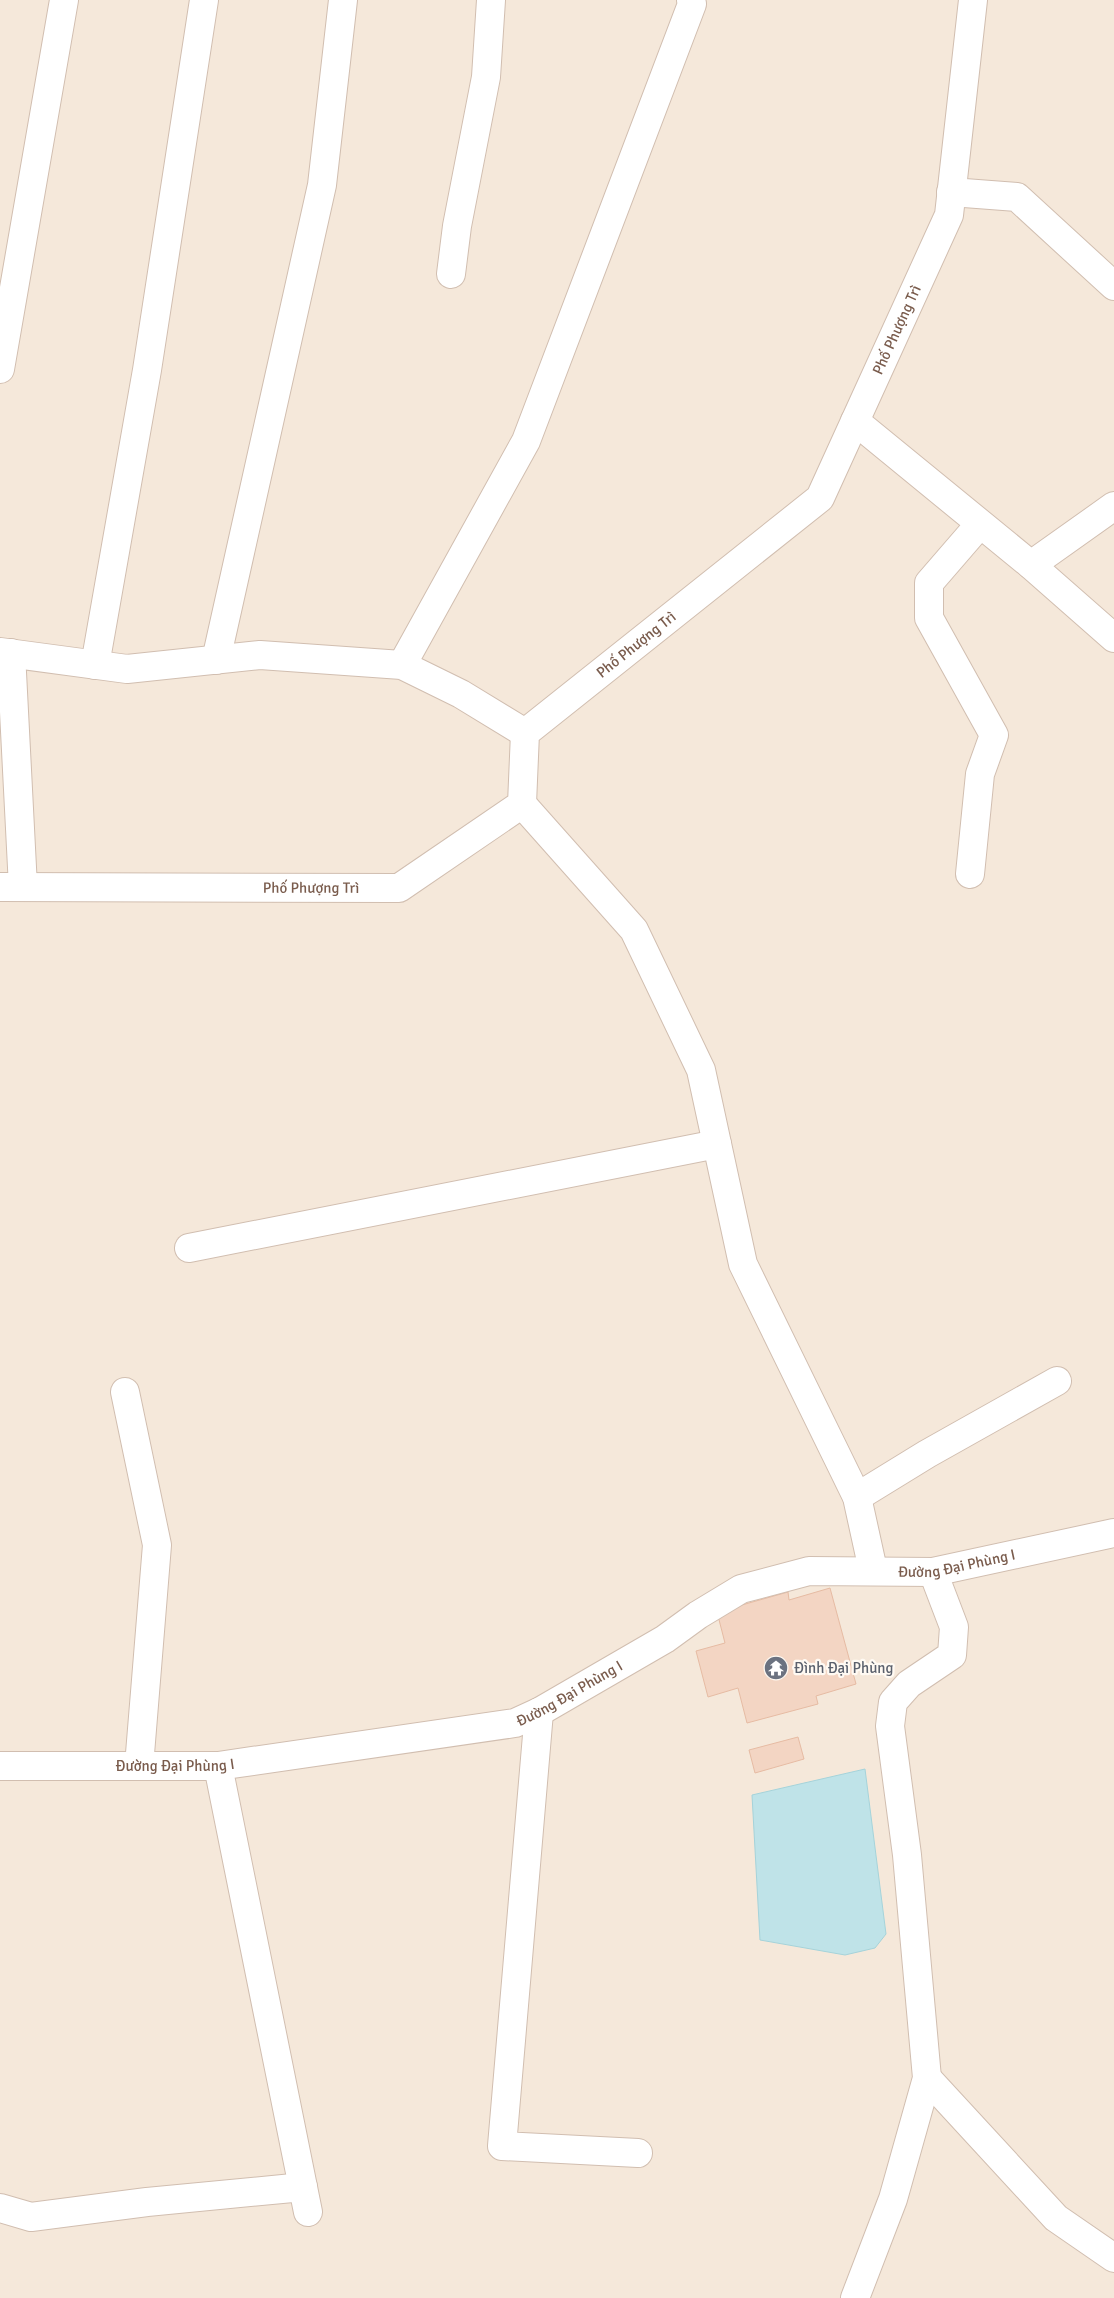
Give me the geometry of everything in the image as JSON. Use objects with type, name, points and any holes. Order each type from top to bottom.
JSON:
[{"type":"street","points":[[0,369],[64,0]]},
{"type":"street","points":[[96,665],[147,370],[204,0]]},
{"type":"street","points":[[216,660],[322,185],[343,0]]},
{"type":"street","points":[[451,274],[457,226],[486,77],[491,0]]},
{"type":"street","points":[[402,665],[526,441],[688,13],[691,0]]},
{"type":"street","name":"Phố Phượng Trì","points":[[525,733],[820,498],[949,215],[973,0]]},
{"type":"street","points":[[951,192],[1017,197],[1114,286]]},
{"type":"street","points":[[855,421],[1031,565],[1114,638]]},
{"type":"street","points":[[1031,565],[1114,506]]},
{"type":"street","points":[[970,874],[980,774],[994,735],[929,618],[929,583],[980,524]]},
{"type":"street","points":[[11,887],[6,653],[127,669],[260,655],[402,665],[461,694],[525,733],[522,804],[634,930],[701,1070],[743,1264],[857,1497],[873,1570]]},
{"type":"street","name":"Phố Phượng Trì","points":[[11,887],[399,888],[522,804]]},
{"type":"street","points":[[189,1248],[717,1144]]},
{"type":"street","points":[[857,1497],[927,1454],[1057,1381]]},
{"type":"street","points":[[124,1392],[157,1544],[139,1766]]},
{"type":"street","name":"Đường Đại Phùng I","points":[[0,1766],[218,1766],[515,1723],[539,1712],[665,1639],[698,1615],[742,1589],[809,1571],[873,1570],[933,1572],[1114,1533]]},
{"type":"street","points":[[854,2298],[893,2199],[927,2078],[907,1855],[890,1726],[893,1702],[909,1684],[952,1655],[954,1627],[933,1572]]},
{"type":"street","points":[[539,1712],[502,2146],[638,2153]]},
{"type":"street","points":[[0,2208],[31,2217],[305,2199],[218,1766]]},
{"type":"street","points":[[927,2078],[1056,2218],[1114,2258]]},
{"type":"shaded area","points":[[0,0],[1114,0],[1114,2298],[0,2298]]},
{"type":"water","points":[[865,1769],[886,1934],[875,1948],[845,1955],[760,1940],[752,1795]]},
{"type":"building","name":"Đình Đại Phùng","points":[[830,1588],[856,1684],[816,1696],[818,1704],[747,1723],[738,1688],[708,1697],[696,1651],[725,1643],[717,1612],[788,1592],[789,1600]]},
{"type":"building","points":[[798,1737],[804,1759],[755,1773],[749,1750]]},
{"type":"place","name":"Đình Đại Phùng","points":[[776,1668]]}]
